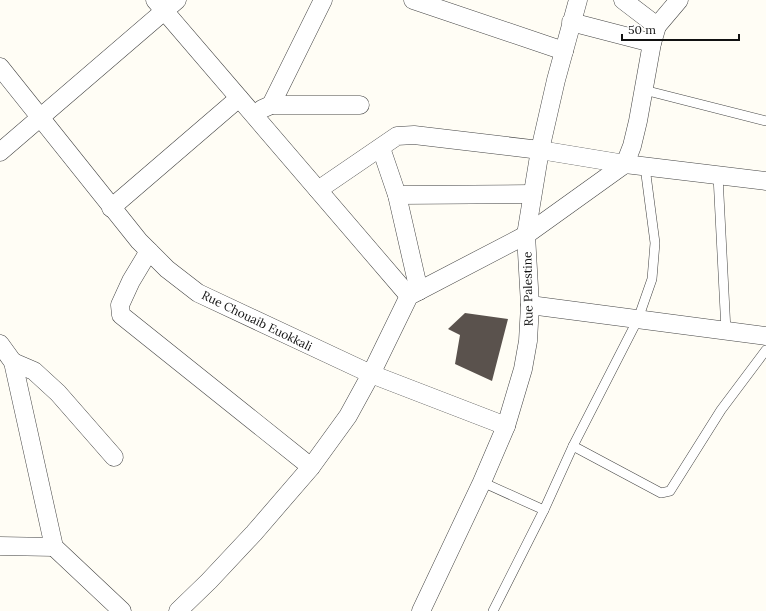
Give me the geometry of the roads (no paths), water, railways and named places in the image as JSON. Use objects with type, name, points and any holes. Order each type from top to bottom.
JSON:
[{"type":"street","points":[[271,105],[323,0]]},
{"type":"street","points":[[413,0],[564,51]]},
{"type":"street","name":"Rue Palestine","points":[[421,611],[482,482],[506,426],[523,369],[528,341],[530,305],[526,235],[532,194],[540,150],[571,22],[578,0]]},
{"type":"street","points":[[624,0],[657,26]]},
{"type":"street","points":[[178,611],[209,581],[254,533],[311,467],[348,416],[414,294],[526,235],[625,164],[632,146],[652,43],[657,26],[679,0]]},
{"type":"street","points":[[0,152],[41,117],[165,4],[239,98],[318,190],[414,294]]},
{"type":"street","points":[[571,22],[652,43]]},
{"type":"street","name":"Rue Chouaib Euokkali","points":[[0,67],[41,117],[111,208],[149,252],[167,269],[198,293],[371,374],[506,426]]},
{"type":"street","points":[[111,208],[239,98]]},
{"type":"street","points":[[252,113],[271,105],[360,105]]},
{"type":"street","points":[[318,190],[398,136],[414,135],[540,150],[645,167],[766,182]]},
{"type":"street","points":[[381,148],[397,195],[414,294]]},
{"type":"street","points":[[397,195],[532,194]]},
{"type":"street","points":[[149,252],[131,281],[120,305],[121,315],[311,467]]},
{"type":"street","points":[[530,305],[766,336]]},
{"type":"street","points":[[0,344],[13,362],[54,547],[122,611]]},
{"type":"street","points":[[13,362],[34,370],[58,393],[114,457]]},
{"type":"street","points":[[0,546],[54,547]]},
{"type":"lane","points":[[644,90],[766,121]]},
{"type":"lane","points":[[492,611],[544,510],[573,446],[638,319],[652,279],[655,243],[645,167]]},
{"type":"lane","points":[[718,176],[726,331]]},
{"type":"lane","points":[[573,446],[662,494],[666,493],[670,491],[721,410],[766,350]]},
{"type":"lane","points":[[482,482],[544,510]]}]
